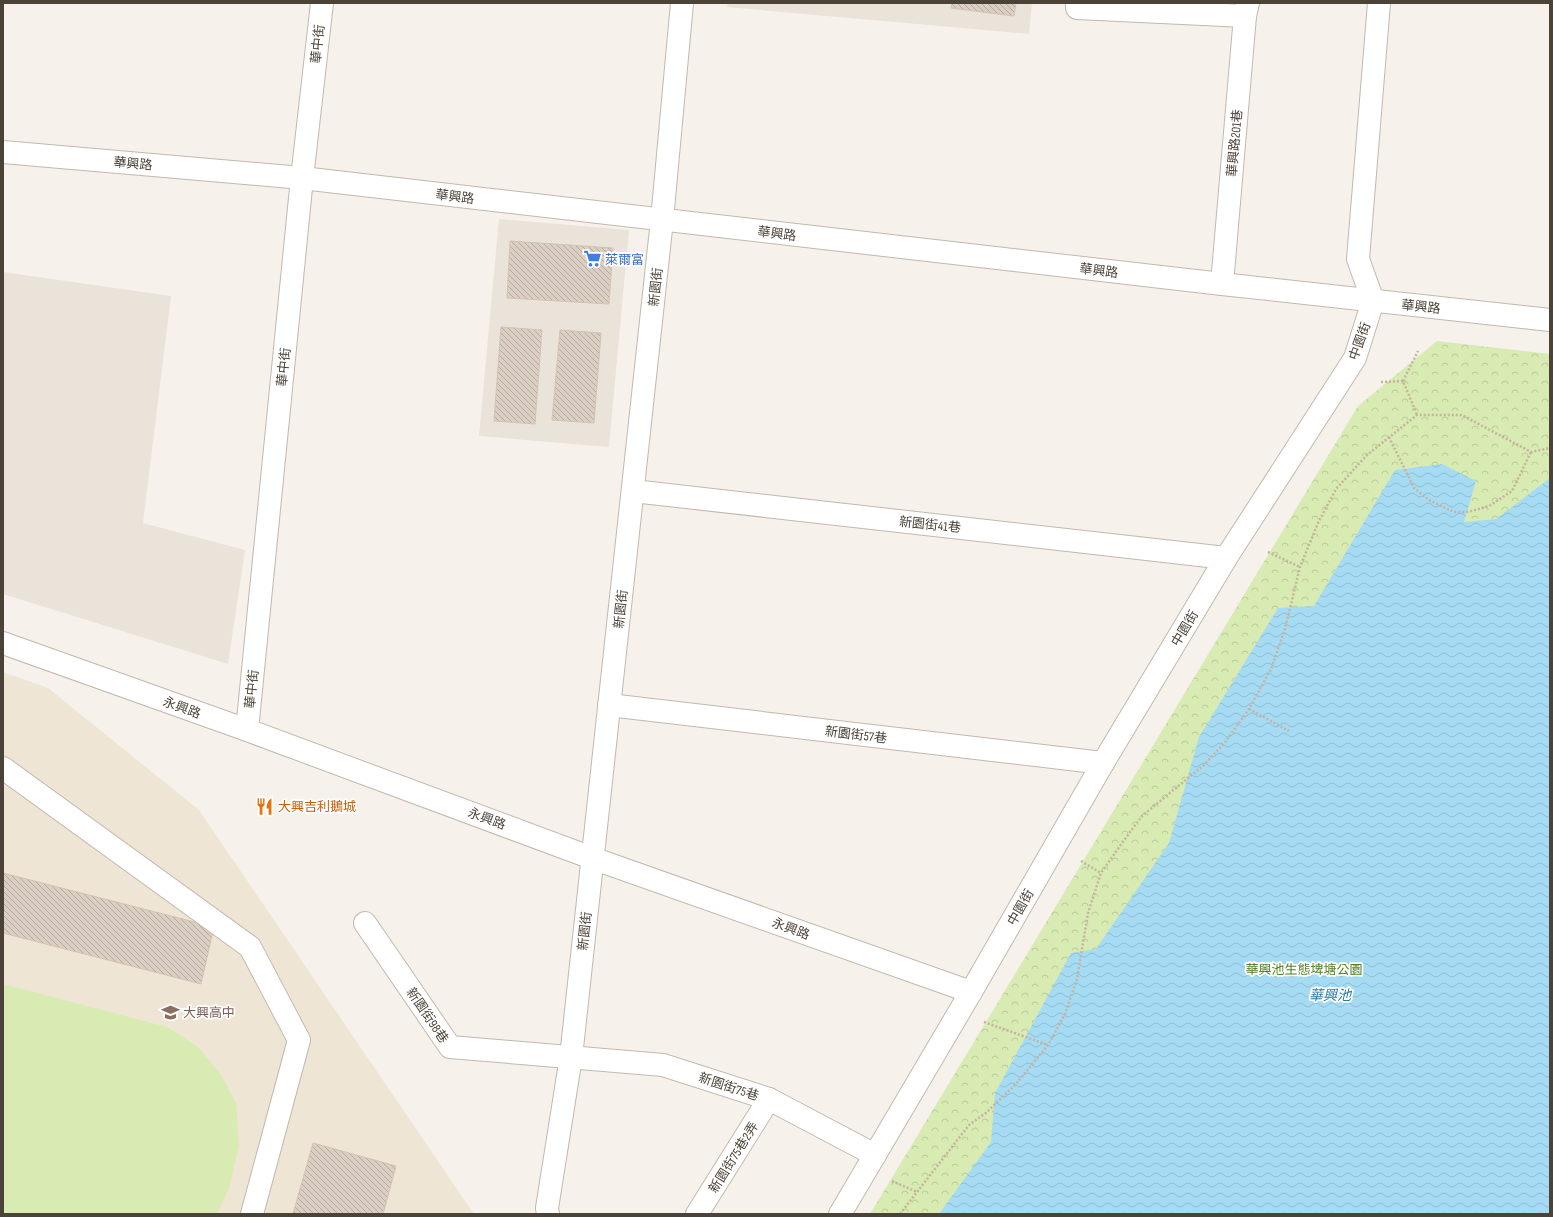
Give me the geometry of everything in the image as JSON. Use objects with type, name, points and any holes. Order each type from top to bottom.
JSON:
[{"type":"street","name":"華中街","points":[[247,730],[302,178],[322,3]]},
{"type":"street","name":"新園街","points":[[548,1214],[547,1208],[570,1057],[633,490],[662,220],[682,3]]},
{"type":"street","points":[[1077,3],[1077,8],[1246,10]]},
{"type":"street","points":[[1373,301],[1358,259],[1379,3]]},
{"type":"street","name":"華興路201巷","points":[[1222,284],[1246,10]]},
{"type":"street","name":"華興路","points":[[3,152],[302,178],[1222,284],[1550,320]]},
{"type":"street","name":"中園街","points":[[840,1214],[971,992],[1103,763],[1226,558],[1355,358],[1373,301]]},
{"type":"street","name":"新園街41巷","points":[[633,490],[1226,558]]},
{"type":"street","name":"永興路","points":[[3,643],[247,730],[592,858],[971,992]]},
{"type":"street","name":"新園街57巷","points":[[609,705],[1103,763]]},
{"type":"street","points":[[3,768],[250,947],[299,1040],[252,1214]]},
{"type":"street","name":"新園街98巷","points":[[365,923],[450,1047],[570,1057]]},
{"type":"street","name":"新園街75巷","points":[[570,1057],[663,1065],[769,1099],[875,1155]]},
{"type":"street","name":"新園街75巷2弄","points":[[697,1214],[769,1099]]},
{"type":"path","points":[[1403,381],[1418,351]]},
{"type":"path","points":[[1381,382],[1403,381]]},
{"type":"path","points":[[1403,381],[1418,415]]},
{"type":"path","points":[[900,1214],[969,1124],[987,1112],[1016,1084],[1048,1045],[1064,1014],[1077,979],[1088,913],[1102,873],[1142,816],[1181,786],[1204,765],[1226,742],[1249,709],[1271,669],[1285,629],[1290,602],[1300,567],[1318,523],[1336,488],[1367,455],[1388,437],[1418,415],[1462,414],[1531,452],[1550,448]]},
{"type":"path","points":[[1388,437],[1414,488],[1429,500],[1454,512],[1468,512],[1489,506],[1512,491],[1531,452]]},
{"type":"path","points":[[1268,552],[1300,567]]},
{"type":"path","points":[[1249,709],[1289,731]]},
{"type":"path","points":[[1081,861],[1102,873]]},
{"type":"path","points":[[983,1022],[1048,1045]]},
{"type":"path","points":[[889,1179],[917,1192]]},
{"type":"shaded area","points":[[728,3],[1032,3],[1029,34],[727,7]]},
{"type":"shaded area","points":[[499,219],[629,230],[609,447],[479,436]]},
{"type":"shaded area","points":[[3,272],[171,296],[143,523],[245,550],[228,664],[3,594]]},
{"type":"shaded area","name":"大興高中","points":[[3,672],[48,688],[199,810],[474,1214],[3,1214]]},
{"type":"green space","name":"華興池","points":[[1437,341],[1550,354],[1550,1214],[870,1214],[1358,406]]},
{"type":"green space","points":[[3,984],[167,1027],[198,1047],[221,1075],[236,1103],[239,1146],[229,1188],[217,1214],[3,1214]]},
{"type":"water","name":"華興池","points":[[1442,464],[1476,481],[1464,522],[1496,519],[1550,478],[1550,1214],[939,1214],[991,1142],[995,1093],[1071,953],[1096,949],[1169,843],[1199,737],[1278,608],[1314,606],[1395,470]]},
{"type":"building","points":[[952,3],[1016,3],[1014,16],[951,8]]},
{"type":"building","points":[[510,241],[613,248],[609,304],[507,298]]},
{"type":"building","points":[[501,327],[542,330],[535,424],[494,421]]},
{"type":"building","points":[[560,330],[601,333],[594,423],[552,420]]},
{"type":"building","points":[[3,873],[214,927],[201,984],[3,933]]},
{"type":"building","points":[[313,1143],[396,1166],[383,1214],[293,1214]]},
{"type":"place","name":"萊爾富","points":[[592,259]]},
{"type":"place","name":"大興吉利鵝城","points":[[265,806]]},
{"type":"place","name":"大興高中","points":[[170,1012]]},
{"type":"park label","name":"華興池生態埤塘公園","points":[[1304,969]]}]
